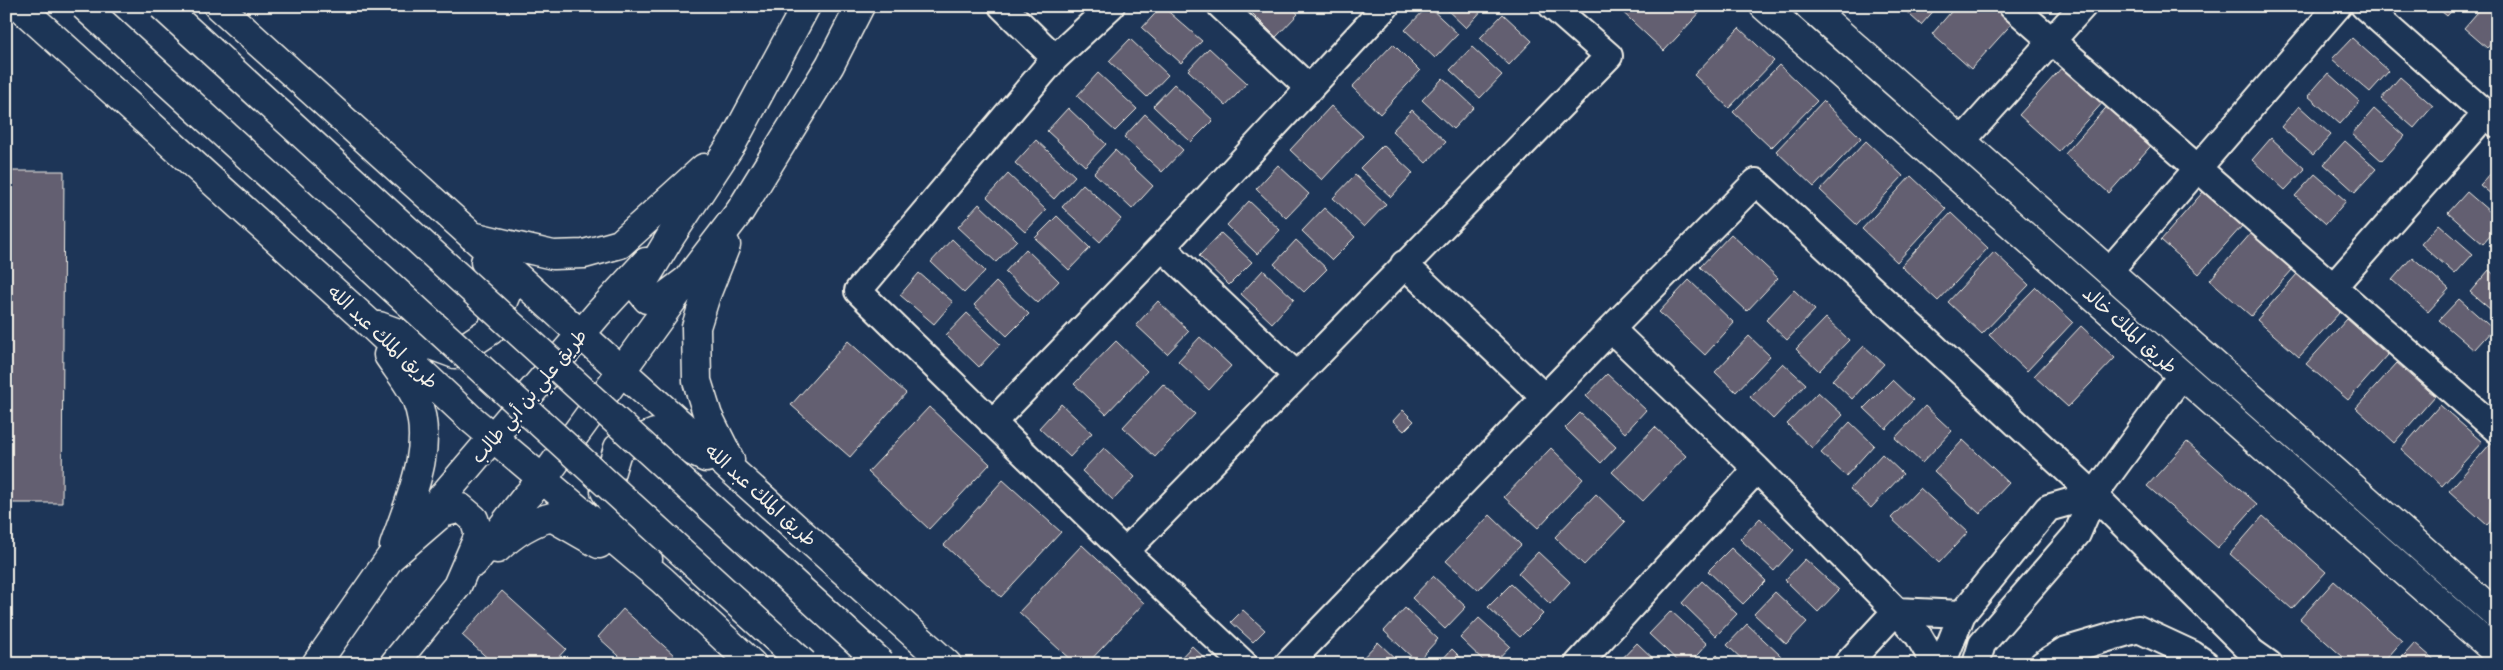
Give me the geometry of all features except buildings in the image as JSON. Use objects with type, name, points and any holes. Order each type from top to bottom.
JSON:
[{"type":"main road","name":"طريق الملك عبد الله","points":[[18,6],[368,322],[470,418],[494,436],[662,580],[752,664]]},
{"type":"main road","points":[[84,6],[804,664]]},
{"type":"main road","points":[[162,6],[882,664]]},
{"type":"main road","name":"طريق الملك عبد الله","points":[[218,6],[469,236],[622,369],[947,664]]},
{"type":"main road","name":"طريق علي بن أبي طالب","points":[[687,280],[659,301],[647,300],[639,289],[671,236],[733,142],[806,6]]},
{"type":"main road","name":"طريق علي بن أبي طالب","points":[[394,664],[524,499],[543,479],[687,280],[740,211],[830,65],[860,6]]},
{"type":"main road","name":"طريق الملك خالد","points":[[1764,6],[2497,654]]},
{"type":"main road","name":"طريق الملك خالد","points":[[1809,6],[2497,615]]},
{"type":"main road","points":[[469,236],[553,255],[584,254],[620,244],[733,142]]},
{"type":"main road","points":[[736,473],[708,416],[697,381],[696,327],[706,295],[740,211]]},
{"type":"main road","points":[[368,322],[455,354],[491,330],[506,294],[469,236]]},
{"type":"main road","name":"طريق علي بن أبي طالب","points":[[316,664],[390,558],[580,334],[671,236]]},
{"type":"main road","points":[[368,322],[417,400],[422,424],[422,460],[390,558]]},
{"type":"main road","points":[[662,580],[605,492],[618,448],[655,432],[736,473]]},
{"type":"main road","name":"طريق علي بن أبي طالب","points":[[390,558],[442,513],[461,508],[474,519],[479,535],[457,586]]},
{"type":"main road","points":[[457,586],[512,536],[538,520],[552,517],[662,580]]},
{"type":"street","points":[[1002,6],[1055,58]]},
{"type":"street","points":[[1111,6],[1055,58],[858,291],[1125,552],[1244,664]]},
{"type":"street","points":[[1221,6],[1310,89]]},
{"type":"street","points":[[992,423],[1162,247],[1386,6]]},
{"type":"street","points":[[1125,552],[1609,56],[1552,6]]},
{"type":"street","points":[[2012,6],[2333,287],[2492,417]]},
{"type":"street","points":[[1962,141],[2083,6]]},
{"type":"street","points":[[2109,271],[2338,6]]},
{"type":"street","points":[[2333,287],[2491,119],[2364,6]]},
{"type":"street","points":[[1288,664],[1544,397],[1756,182],[2094,495],[2252,652],[2269,664]]},
{"type":"street","points":[[1162,247],[1297,376]]},
{"type":"street","points":[[1404,264],[1544,397]]},
{"type":"street","points":[[1611,329],[1757,469],[1896,611],[1918,635],[1934,664]]},
{"type":"street","points":[[1976,664],[1982,644],[2077,534],[2094,495],[2181,376]]},
{"type":"street","points":[[1578,664],[1757,469]]},
{"type":"street","points":[[1942,664],[1962,614],[2048,508],[2094,495]]},
{"type":"street","points":[[1847,664],[1896,611],[1962,614]]},
{"type":"street","points":[[2043,664],[2064,651],[2138,629],[2197,661]]}]
